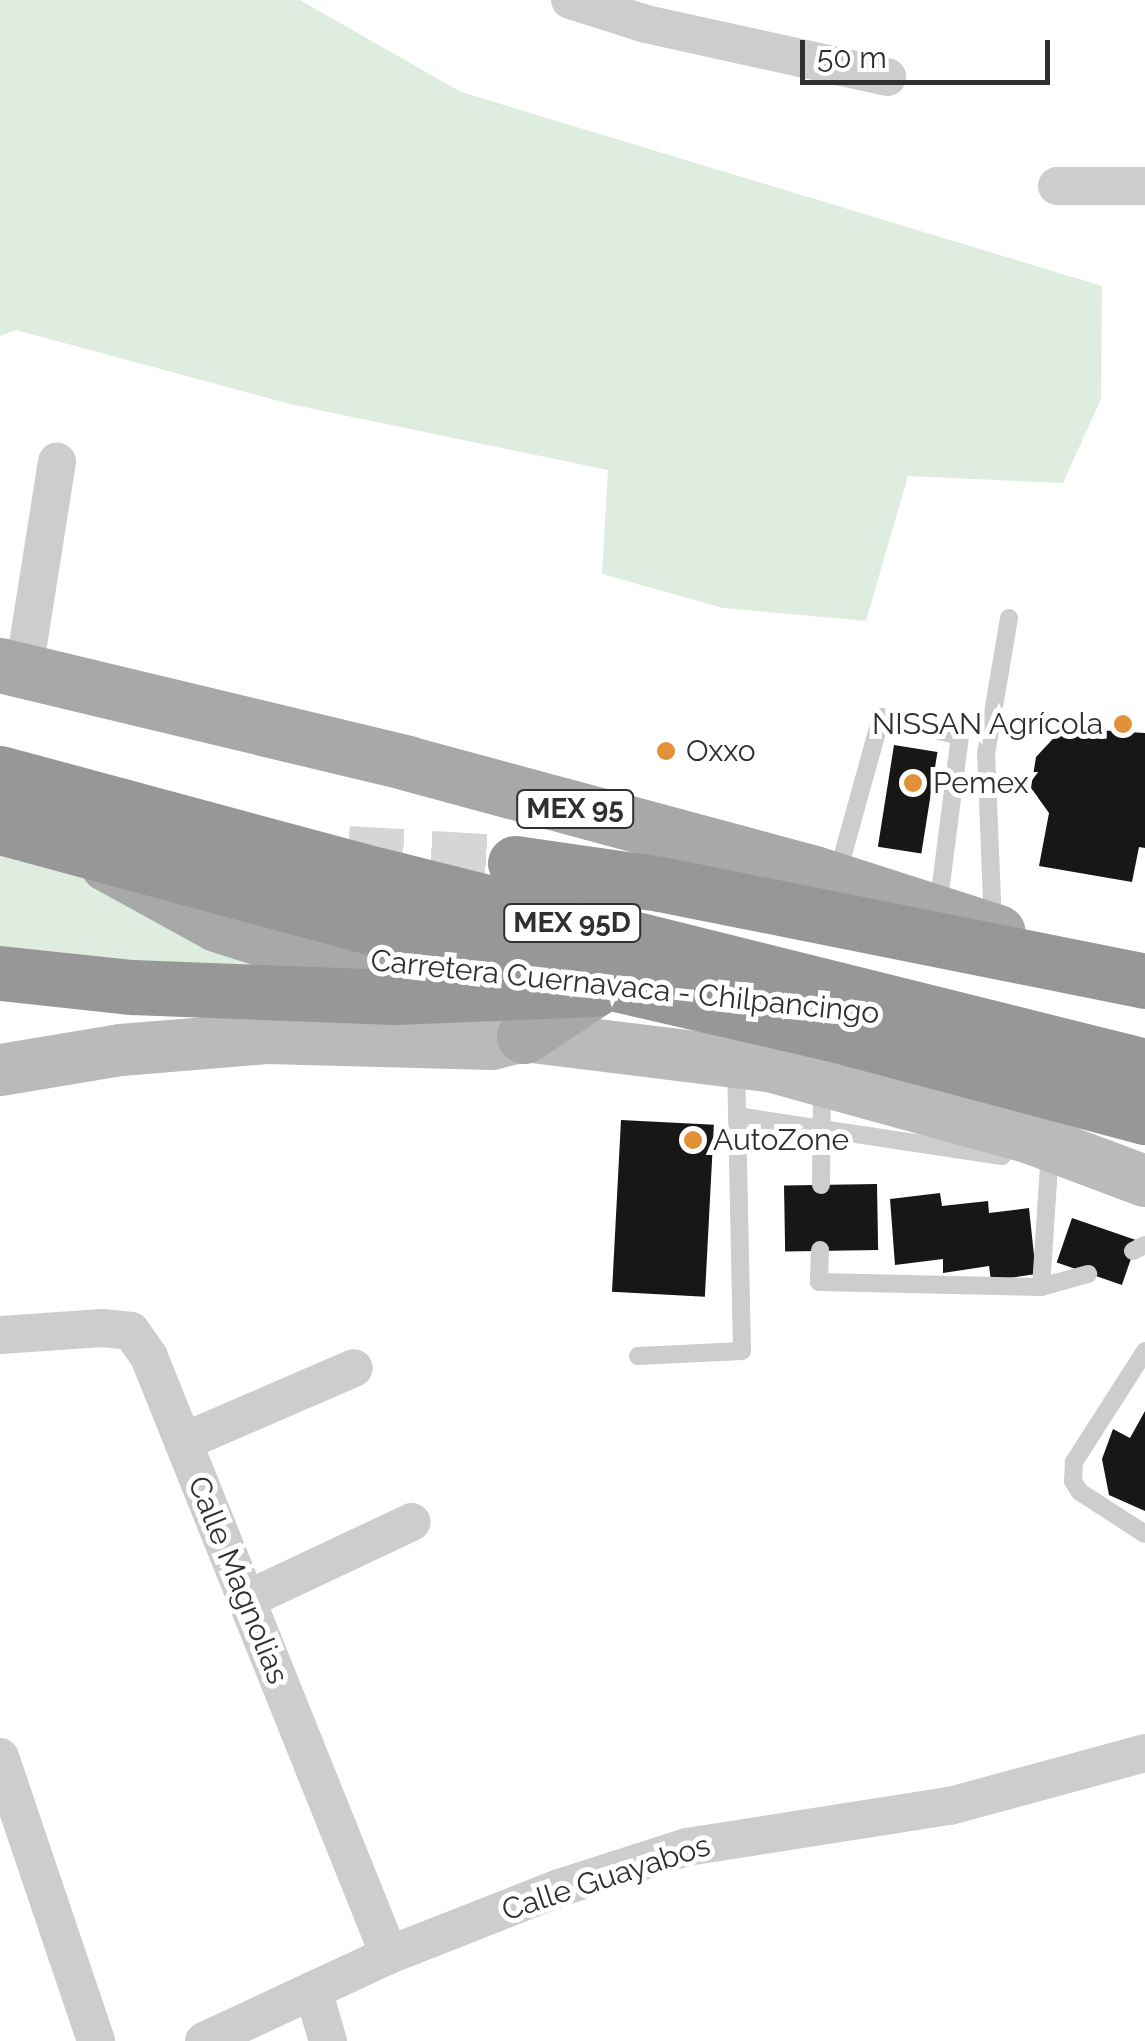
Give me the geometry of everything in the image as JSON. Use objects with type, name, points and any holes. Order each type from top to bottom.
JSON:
[{"type":"highway","name":"MEX 95D","points":[[0,772],[398,880],[1145,1066]]},
{"type":"highway","name":"MEX 95D","points":[[7,817],[382,930],[829,1033],[1145,1117]]},
{"type":"highway","points":[[515,863],[660,884],[1145,981]]},
{"type":"highway","points":[[0,973],[132,987],[394,997],[596,989]]},
{"type":"main road","name":"MEX 95","points":[[12,667],[407,763],[836,880],[993,930],[1145,972]]},
{"type":"main road","name":"Carretera Cuernavaca - Chilpancingo","points":[[7,817],[234,930],[334,954],[596,989],[736,1033],[824,1004],[890,1016],[1016,1130],[1145,1131]]},
{"type":"main road","points":[[524,1036],[596,989]]},
{"type":"street","points":[[570,0],[646,12],[887,77]]},
{"type":"street","points":[[1057,186],[1145,186]]},
{"type":"street","points":[[12,667],[57,462]]},
{"type":"street","points":[[0,1070],[121,1050],[267,1038],[492,1044],[524,1036],[736,1033],[822,1105],[1016,1130],[1145,1182]]},
{"type":"street","name":"Calle Magnolias","points":[[0,1335],[103,1328],[130,1331],[149,1356],[389,1955]]},
{"type":"street","points":[[183,1442],[354,1368]]},
{"type":"street","points":[[246,1600],[412,1522]]},
{"type":"street","name":"Calle Guayabos","points":[[204,2041],[389,1955],[560,1888],[688,1847],[950,1806],[1145,1752]]},
{"type":"street","points":[[0,1756],[96,2041]]},
{"type":"street","points":[[313,1990],[328,2041]]},
{"type":"lane","points":[[993,930],[986,754],[1009,618]]},
{"type":"lane","points":[[836,880],[881,717],[960,736],[938,913]]},
{"type":"lane","points":[[821,1185],[824,1004]]},
{"type":"lane","points":[[638,1356],[742,1352],[736,1033]]},
{"type":"lane","points":[[738,1116],[822,1105]]},
{"type":"lane","points":[[1016,1130],[1041,1288]]},
{"type":"lane","points":[[820,1250],[819,1282],[1041,1288],[1088,1274]]},
{"type":"lane","points":[[1145,1350],[1074,1462],[1074,1482],[1080,1492],[1145,1534]]},
{"type":"green space","points":[[0,0],[300,0],[461,92],[1102,286],[1101,399],[1063,483],[908,476],[866,621],[723,608],[602,574],[608,470],[290,404],[16,330],[0,336]]},
{"type":"green space","points":[[0,842],[347,977],[246,972],[0,946]]},
{"type":"building","points":[[1063,728],[1145,733],[1145,848],[1139,847],[1132,882],[1039,866],[1049,813],[1031,788],[1036,757]]},
{"type":"building","points":[[894,745],[937,752],[921,854],[878,847]]},
{"type":"building","points":[[621,1120],[714,1125],[705,1297],[612,1292]]},
{"type":"building","points":[[877,1184],[878,1250],[785,1252],[784,1186]]},
{"type":"building","points":[[940,1193],[942,1206],[988,1201],[989,1213],[1029,1208],[1036,1274],[991,1281],[989,1266],[943,1273],[943,1259],[895,1265],[890,1199]]},
{"type":"building","points":[[1072,1218],[1137,1240],[1122,1285],[1057,1262]]},
{"type":"building","points":[[1145,1411],[1145,1511],[1109,1495],[1102,1459],[1113,1429],[1130,1438]]},
{"type":"tunnel","points":[[348,853],[515,863]]},
{"type":"place","name":"NISSAN Agrícola","points":[[1123,724]]},
{"type":"place","name":"Oxxo","points":[[666,751]]},
{"type":"place","name":"Pemex","points":[[913,783]]},
{"type":"place","name":"AutoZone","points":[[693,1140]]}]
